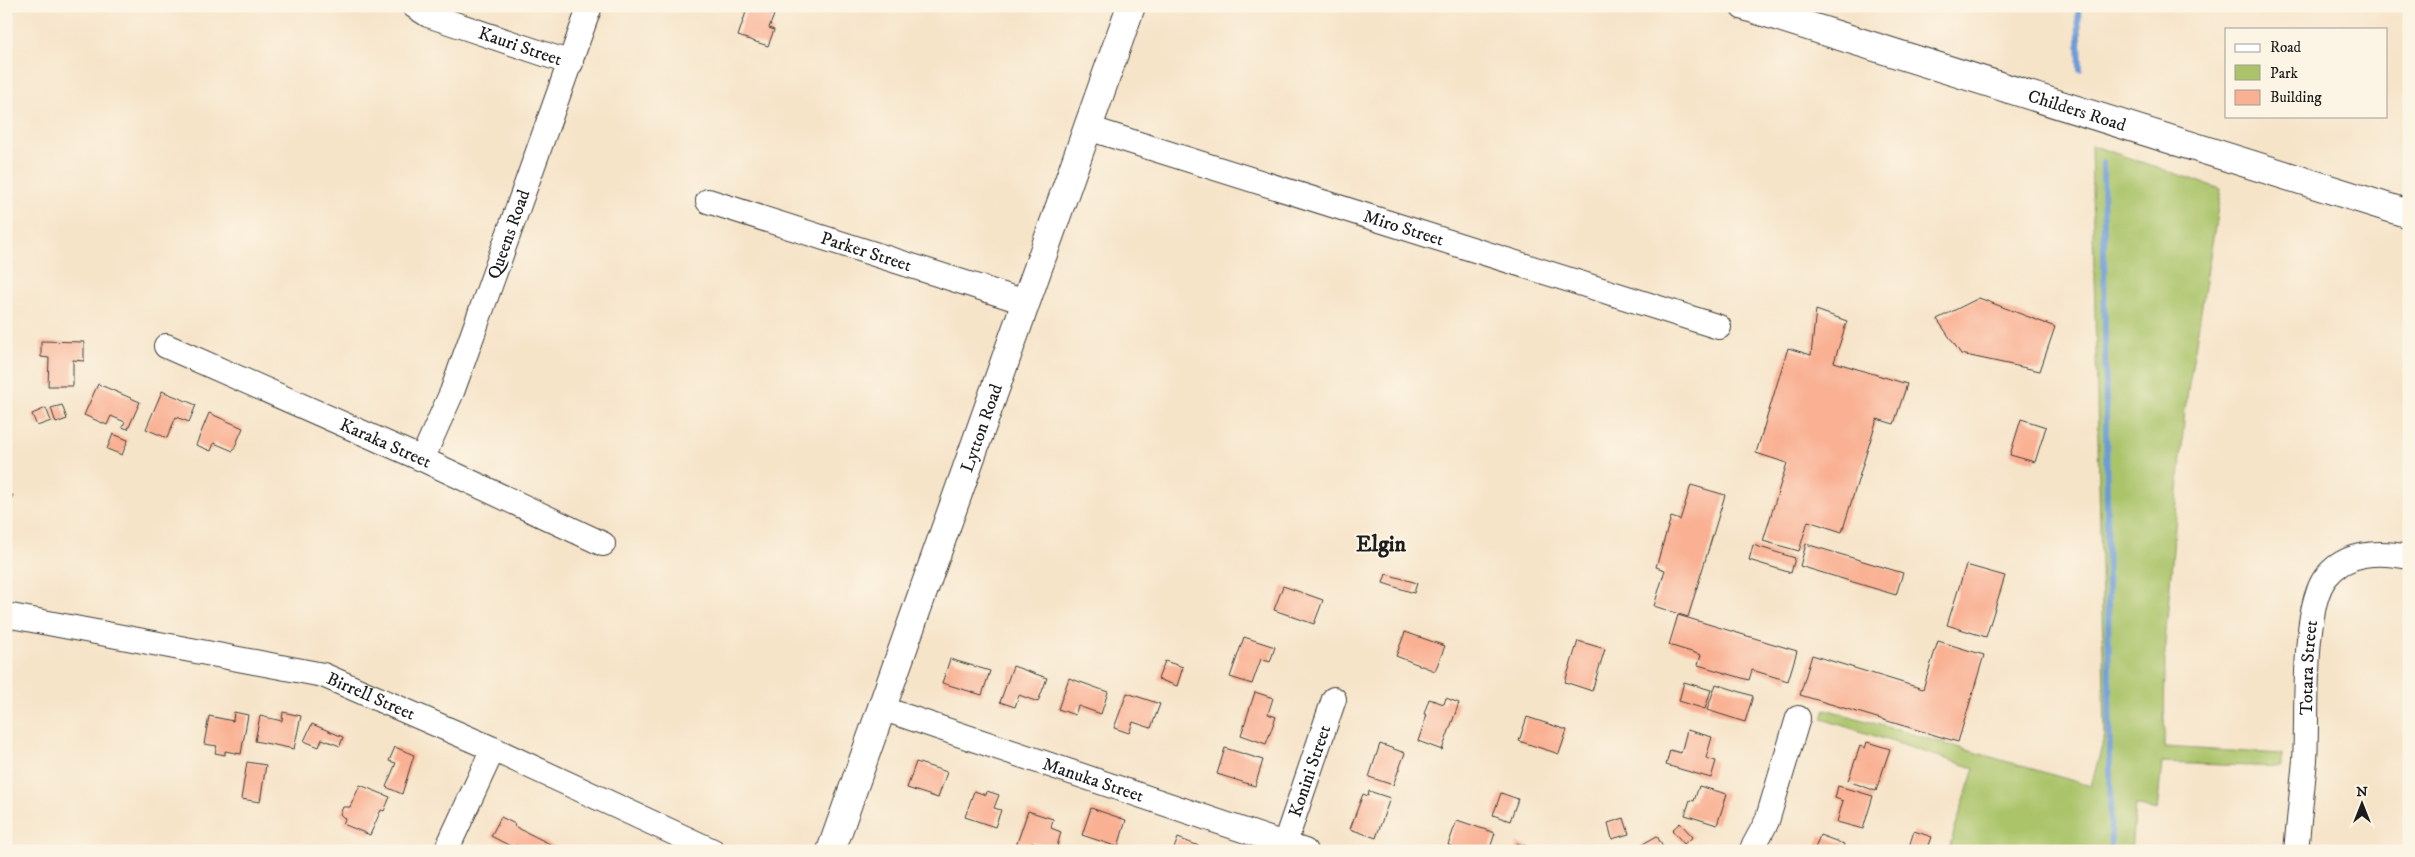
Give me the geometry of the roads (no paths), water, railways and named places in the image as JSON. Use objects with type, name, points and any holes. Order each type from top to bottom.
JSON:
[{"type":"main road","name":"Lytton Road","points":[[831,851],[1131,6]]},
{"type":"main road","name":"Childers Road","points":[[1744,6],[2409,214]]},
{"type":"street","name":"Kauri Street","points":[[414,6],[428,15],[570,63]]},
{"type":"street","name":"Queens Road","points":[[422,459],[452,392],[590,6]]},
{"type":"street","name":"Miro Street","points":[[1088,128],[1720,327]]},
{"type":"street","name":"Parker Street","points":[[708,201],[1025,302]]},
{"type":"street","name":"Karaka Street","points":[[166,346],[422,459],[603,544]]},
{"type":"street","name":"Totara Street","points":[[2296,851],[2305,760],[2310,620],[2318,590],[2326,577],[2338,566],[2352,558],[2368,553],[2384,552],[2409,557]]},
{"type":"street","name":"Birrell Street","points":[[6,615],[323,675],[493,749],[713,851]]},
{"type":"street","name":"Konini Street","points":[[1295,847],[1334,699]]},
{"type":"street","name":"Manuka Street","points":[[882,708],[1295,847]]},
{"type":"street","points":[[1751,851],[1766,821],[1798,718]]},
{"type":"street","points":[[446,851],[493,749]]},
{"type":"waterway","points":[[2078,6],[2080,69]]},
{"type":"waterway","points":[[2103,162],[2111,851]]},
{"type":"district","name":"Elgin","points":[[1381,543]]}]
